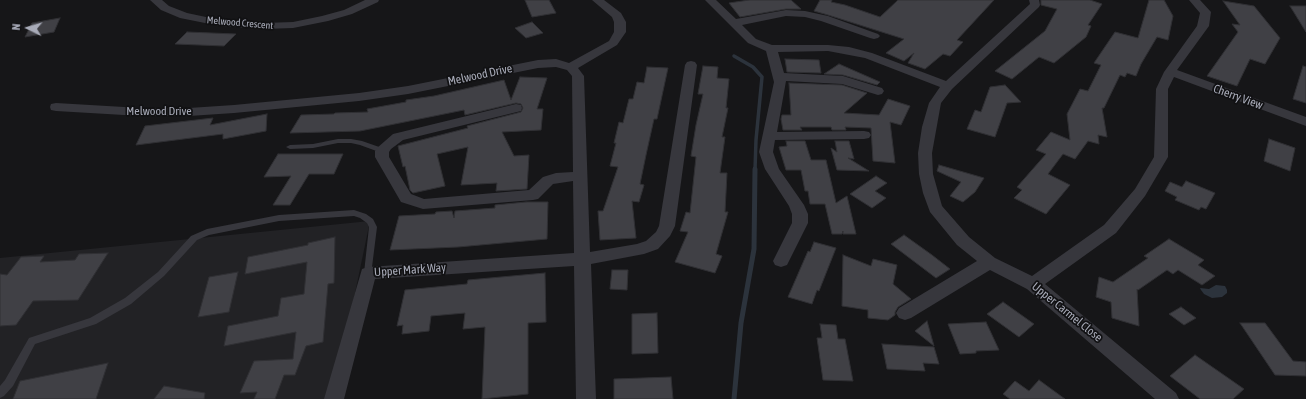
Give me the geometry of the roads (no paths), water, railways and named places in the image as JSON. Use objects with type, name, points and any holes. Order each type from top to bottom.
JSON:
[{"type":"street","name":"Melwood Crescent","points":[[155,0],[165,8],[184,16],[220,23],[264,26],[293,25],[324,19],[348,12],[374,0]]},
{"type":"street","points":[[586,399],[578,76],[571,67],[613,43],[620,32],[620,22],[617,15],[598,0]]},
{"type":"street","points":[[710,0],[752,41],[771,49],[828,48],[849,51],[868,56],[948,86]]},
{"type":"street","name":"Upper Carmel Close","points":[[1034,0],[1035,5],[948,86],[935,103],[928,133],[926,153],[926,174],[935,208],[963,241],[989,262],[1033,284],[1169,399]]},
{"type":"street","points":[[1033,284],[1110,229],[1140,192],[1161,157],[1162,89],[1170,72],[1203,26],[1206,12],[1194,0]]},
{"type":"street","points":[[734,23],[786,13],[805,14],[824,18],[874,36]]},
{"type":"street","points":[[771,49],[780,82],[766,152],[772,169],[796,205],[800,214],[800,223],[781,261]]},
{"type":"street","name":"Melwood Drive","points":[[56,107],[141,112],[190,112],[234,109],[359,97],[408,90],[538,64],[556,63],[571,67]]},
{"type":"street","name":"Upper Mark Way","points":[[334,399],[368,273],[582,259],[638,250],[652,245],[662,236],[667,226],[691,65]]},
{"type":"street","name":"Cherry View","points":[[1170,72],[1306,122]]},
{"type":"street","points":[[780,78],[843,80],[878,91]]},
{"type":"street","points":[[516,108],[406,134],[391,141],[382,151],[382,157],[406,198],[423,204],[533,195],[539,191],[548,180],[580,176]]},
{"type":"street","points":[[770,136],[864,135]]},
{"type":"street","points":[[905,313],[989,262]]},
{"type":"lane","points":[[290,147],[313,146],[338,141],[351,141],[362,143],[382,151]]},
{"type":"lane","points":[[0,393],[9,383],[32,341],[93,320],[128,300],[161,274],[194,238],[207,232],[279,218],[354,213],[363,216],[373,227],[368,273]]},
{"type":"waterway","points":[[734,56],[753,67],[762,77],[756,140],[755,170]]},
{"type":"waterway","points":[[734,399],[741,323],[754,249],[755,169]]}]
